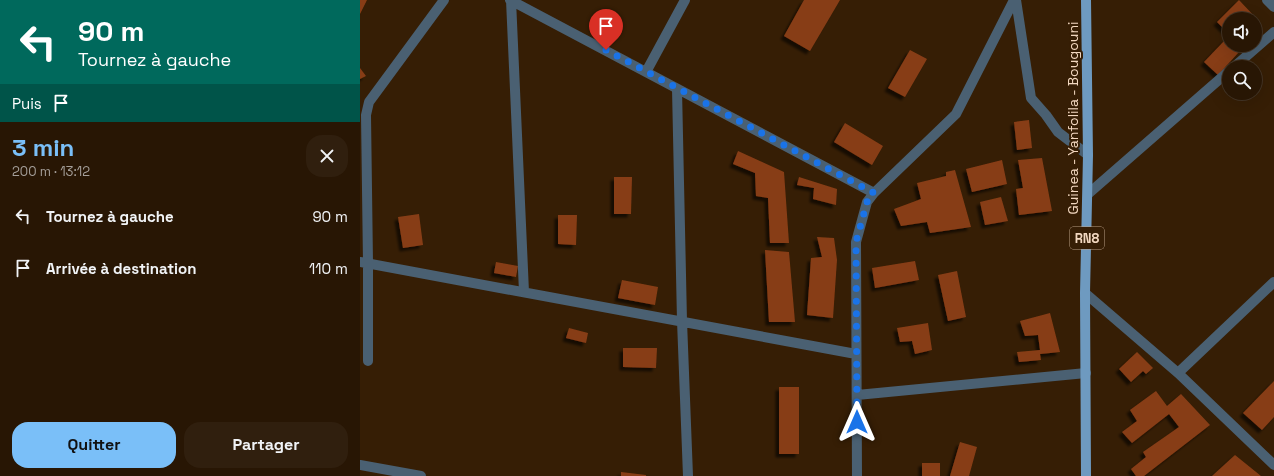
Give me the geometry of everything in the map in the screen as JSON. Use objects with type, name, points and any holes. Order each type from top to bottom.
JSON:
[{"type":"main road","name":"Guinea - Yanfolila - Bougouni","points":[[1086,0],[1088,155],[1085,293],[1086,476]]},
{"type":"street","points":[[368,361],[364,263],[363,114],[369,102],[444,0]]},
{"type":"street","points":[[511,0],[874,193]]},
{"type":"street","points":[[511,0],[524,292]]},
{"type":"street","points":[[646,72],[685,0]]},
{"type":"street","points":[[1015,0],[1032,98],[1058,132],[1088,155]]},
{"type":"street","points":[[857,476],[856,242],[867,202],[874,193],[956,114],[1015,0]]},
{"type":"street","points":[[1267,0],[1274,7]]},
{"type":"street","points":[[1242,60],[1274,32]]},
{"type":"street","points":[[1088,194],[1222,77]]},
{"type":"street","points":[[677,89],[682,321],[688,476]]},
{"type":"street","points":[[364,263],[856,354]]},
{"type":"street","points":[[1178,373],[1274,282]]},
{"type":"street","points":[[1085,293],[1178,373],[1274,465]]},
{"type":"street","points":[[857,395],[1086,373]]},
{"type":"street","points":[[360,465],[421,476]]},
{"type":"building","points":[[360,0],[367,0],[360,14]]},
{"type":"building","points":[[804,0],[840,0],[810,51],[784,36]]},
{"type":"building","points":[[1239,0],[1250,12],[1227,12]]},
{"type":"building","points":[[1222,17],[1222,27],[1217,22]]},
{"type":"building","points":[[1222,43],[1222,52],[1239,52],[1232,60],[1222,60],[1222,71],[1218,75],[1204,62]]},
{"type":"building","points":[[910,50],[927,59],[905,97],[888,88]]},
{"type":"building","points":[[360,68],[366,76],[360,79]]},
{"type":"building","points":[[1029,120],[1032,148],[1017,150],[1014,122]]},
{"type":"building","points":[[845,123],[883,146],[872,165],[834,142]]},
{"type":"building","points":[[738,151],[784,172],[789,243],[770,243],[768,198],[756,196],[755,173],[733,164]]},
{"type":"building","points":[[1042,158],[1052,211],[1019,215],[1016,189],[1023,188],[1018,160]]},
{"type":"building","points":[[1002,160],[1007,184],[972,192],[966,169]]},
{"type":"building","points":[[955,170],[971,227],[930,233],[927,222],[901,226],[894,209],[921,199],[917,183],[946,176],[946,172]]},
{"type":"building","points":[[614,177],[632,177],[631,214],[614,214]]},
{"type":"building","points":[[799,177],[837,189],[836,205],[813,199],[814,188],[797,185]]},
{"type":"building","points":[[1001,197],[1008,221],[985,225],[980,202]]},
{"type":"building","points":[[419,214],[423,245],[403,248],[398,217]]},
{"type":"building","points":[[558,215],[577,215],[576,245],[558,244]]},
{"type":"building","points":[[817,237],[834,238],[837,260],[833,318],[807,315],[811,258],[822,257]]},
{"type":"building","points":[[765,250],[789,252],[795,322],[769,322]]},
{"type":"building","points":[[915,261],[919,280],[875,288],[872,268]]},
{"type":"building","points":[[496,262],[518,266],[516,277],[494,273]]},
{"type":"building","points":[[957,271],[966,317],[948,321],[938,275]]},
{"type":"building","points":[[622,280],[658,287],[655,305],[618,298]]},
{"type":"building","points":[[1050,313],[1060,352],[1040,354],[1041,360],[1019,362],[1017,352],[1040,350],[1038,335],[1025,336],[1020,321]]},
{"type":"building","points":[[928,323],[932,350],[915,354],[912,341],[900,342],[897,328]]},
{"type":"building","points":[[569,328],[588,333],[586,343],[566,338]]},
{"type":"building","points":[[623,348],[657,348],[656,368],[623,367]]},
{"type":"building","points":[[1137,352],[1153,368],[1146,374],[1143,371],[1131,382],[1119,369]]},
{"type":"building","points":[[1274,381],[1274,417],[1262,430],[1243,413]]},
{"type":"building","points":[[779,387],[799,387],[799,454],[779,454]]},
{"type":"building","points":[[1156,391],[1167,406],[1181,394],[1210,425],[1144,476],[1136,476],[1131,469],[1146,457],[1143,452],[1179,427],[1169,414],[1132,443],[1122,432],[1137,421],[1130,410]]},
{"type":"building","points":[[960,442],[977,447],[969,476],[950,476]]},
{"type":"building","points":[[1235,455],[1261,476],[1212,476]]},
{"type":"building","points":[[922,463],[940,463],[940,476],[922,476]]},
{"type":"building","points":[[621,472],[646,475],[646,476],[621,476]]},
{"type":"route","points":[[606,50],[874,193],[867,202],[856,242],[857,422]]}]
